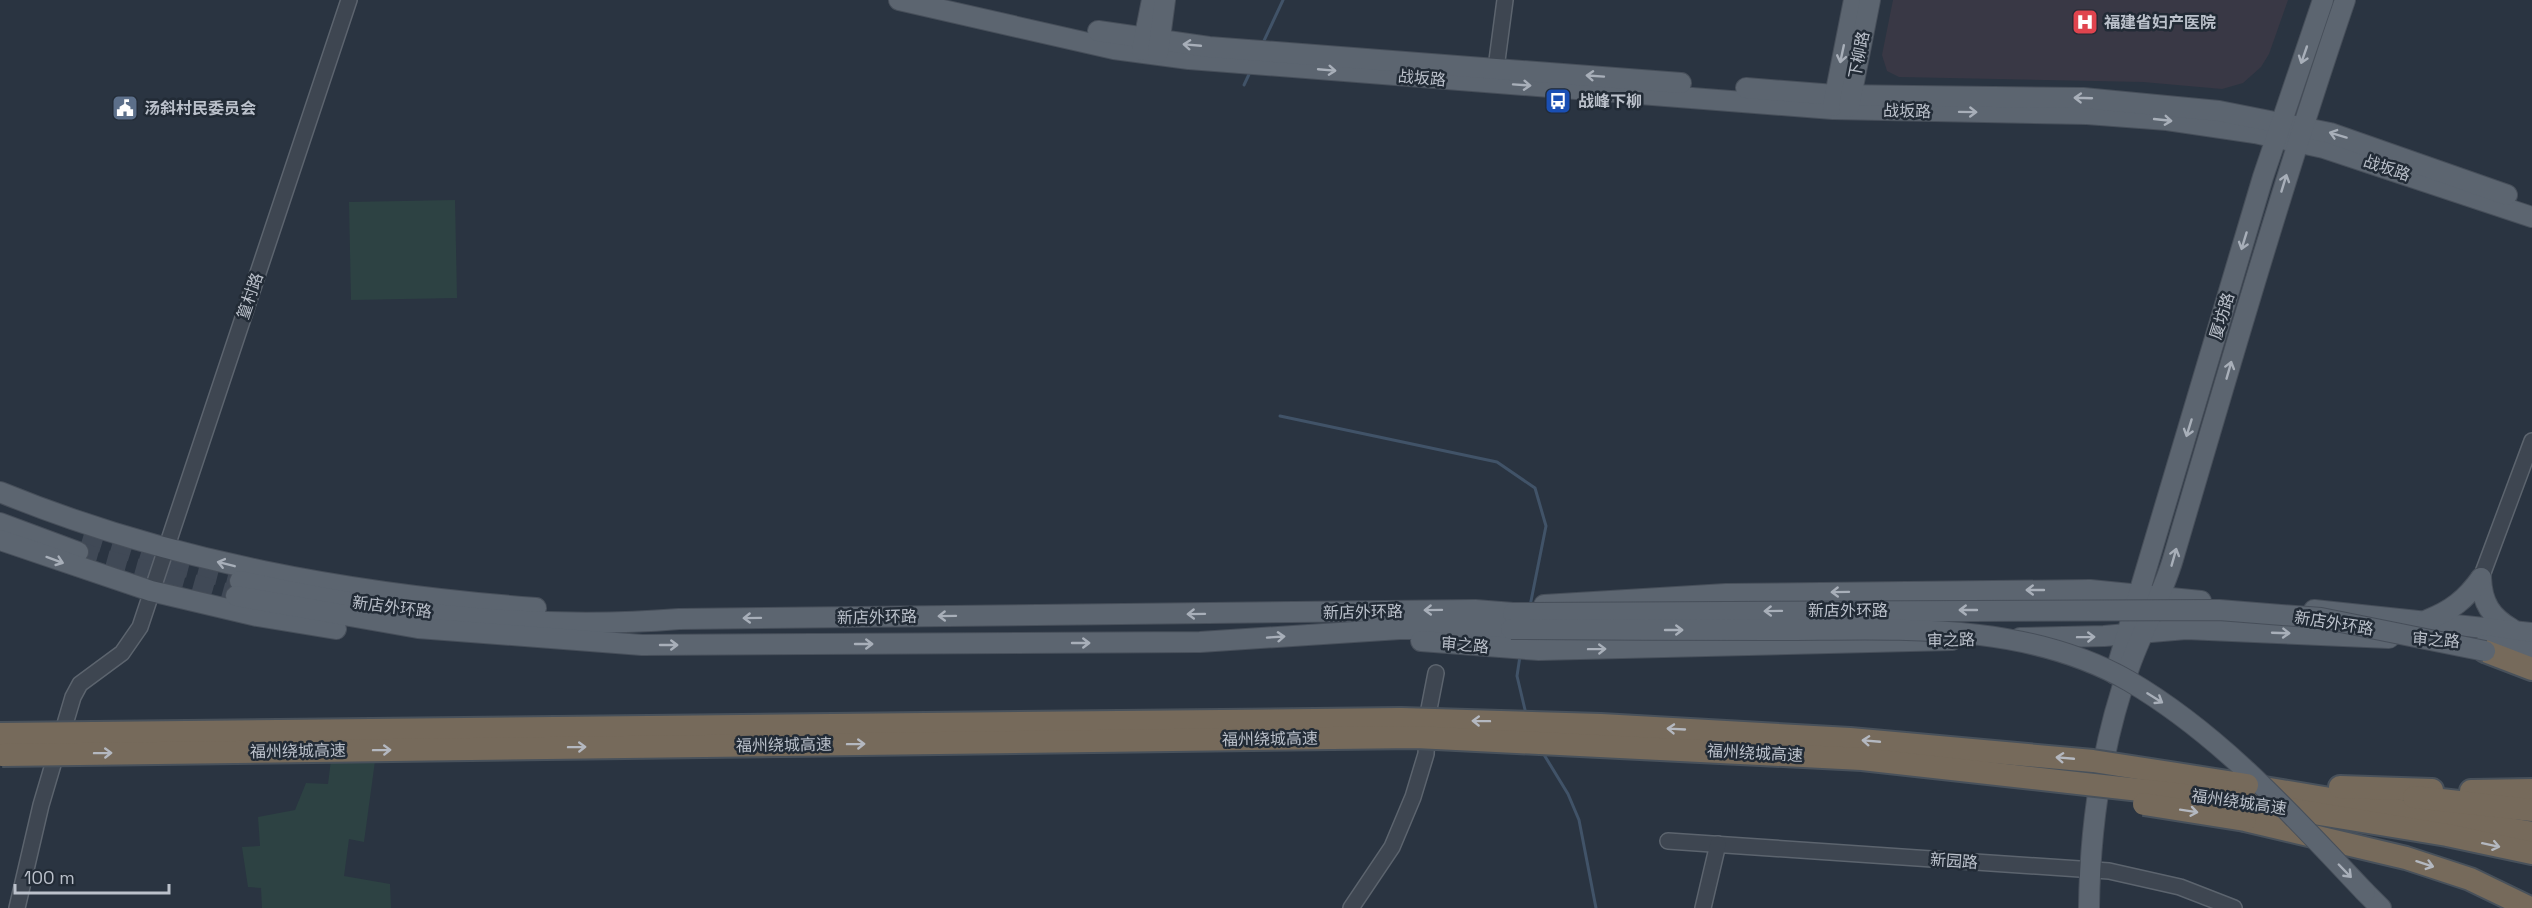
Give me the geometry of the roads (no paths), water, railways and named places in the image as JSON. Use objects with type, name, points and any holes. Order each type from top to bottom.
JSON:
[{"type":"highway","points":[[2485,651],[2532,667]]},
{"type":"highway","name":"福州绕城高速","points":[[1,744],[1401,719],[1601,725],[1850,739],[2093,761],[2247,796],[2532,853]]},
{"type":"highway","name":"福州绕城高速","points":[[1,744],[1416,737],[1862,759],[2247,796],[2532,833]]},
{"type":"highway","points":[[2340,787],[2456,803],[2532,810]]},
{"type":"highway","points":[[2247,796],[2340,787],[2511,792],[2532,790]]},
{"type":"highway","points":[[2247,796],[2406,858],[2470,879],[2530,908]]},
{"type":"main road","points":[[899,0],[1150,48],[1272,58]]},
{"type":"main road","points":[[961,0],[1150,48]]},
{"type":"main road","points":[[1150,48],[1152,0]]},
{"type":"main road","points":[[1150,48],[1165,0]]},
{"type":"main road","name":"下柳路","points":[[1842,102],[1854,0]]},
{"type":"main road","name":"下柳路","points":[[1842,102],[1870,0]]},
{"type":"main road","name":"厦坊路","points":[[2083,870],[2102,770],[2136,632],[2148,598],[2279,130],[2323,0]]},
{"type":"main road","name":"厦坊路","points":[[2148,598],[2167,580],[2300,134],[2345,0]]},
{"type":"main road","name":"战坂路","points":[[1272,58],[1496,68],[1842,102]]},
{"type":"main road","name":"战坂路","points":[[1272,58],[1842,102],[2110,100],[2219,111],[2279,130],[2348,139],[2532,204]]},
{"type":"main road","name":"战坂路","points":[[2300,134],[2343,153],[2532,217]]},
{"type":"main road","points":[[0,492],[86,524],[250,570],[393,594],[518,607],[679,619]]},
{"type":"main road","points":[[0,506],[80,544],[0,523]]},
{"type":"main road","points":[[0,540],[151,591],[257,616],[394,638],[511,649],[598,650],[642,645]]},
{"type":"main road","points":[[2425,620],[2448,611],[2461,602],[2481,578]]},
{"type":"main road","points":[[2481,578],[2484,596],[2491,614],[2524,632]]},
{"type":"main road","name":"新店外环路","points":[[2381,908],[2219,744],[2174,710],[2126,680],[2065,654],[1992,635],[1912,630],[1512,616],[1475,610],[679,619],[626,623],[490,618],[371,606],[238,588],[418,628],[642,645],[1200,642],[1369,632],[1512,616],[2219,610],[2321,618],[2485,651]]},
{"type":"main road","name":"审之路","points":[[1512,616],[1545,604],[1726,594],[2090,590],[2148,598],[2226,602],[2425,620],[2524,632]]},
{"type":"main road","name":"审之路","points":[[1369,632],[1421,641],[1539,650],[2104,636],[2186,629],[2441,640],[2532,652]]},
{"type":"main road","points":[[2076,908],[2083,870]]},
{"type":"main road","points":[[2083,870],[2089,908]]},
{"type":"street","name":"篁村路","points":[[17,908],[41,806],[73,697],[80,684],[113,661],[128,646],[140,627],[349,0]]},
{"type":"street","points":[[1496,68],[1505,0]]},
{"type":"street","points":[[2481,578],[2532,441]]},
{"type":"street","points":[[1352,908],[1392,847],[1413,797],[1425,754],[1428,714],[1436,673]]},
{"type":"street","name":"新园路","points":[[1668,841],[2083,870],[2157,881],[2234,908]]},
{"type":"street","points":[[1703,908],[1718,844]]},
{"type":"waterway","points":[[1262,45],[1283,0]]},
{"type":"waterway","points":[[1244,85],[1251,70]]},
{"type":"waterway","points":[[1280,416],[1497,462],[1535,488],[1546,526],[1530,606]]},
{"type":"waterway","points":[[1520,656],[1517,676],[1526,714]]},
{"type":"waterway","points":[[1543,753],[1568,794],[1579,820],[1596,908]]},
{"type":"tunnel","points":[[83,537],[161,561],[240,581]]},
{"type":"tunnel","points":[[78,552],[236,596]]},
{"type":"place","name":"福建省妇产医院","points":[[2085,22]]},
{"type":"place","name":"战峰下柳","points":[[1558,101]]},
{"type":"place","name":"汤斜村民委员会","points":[[125,108]]}]
